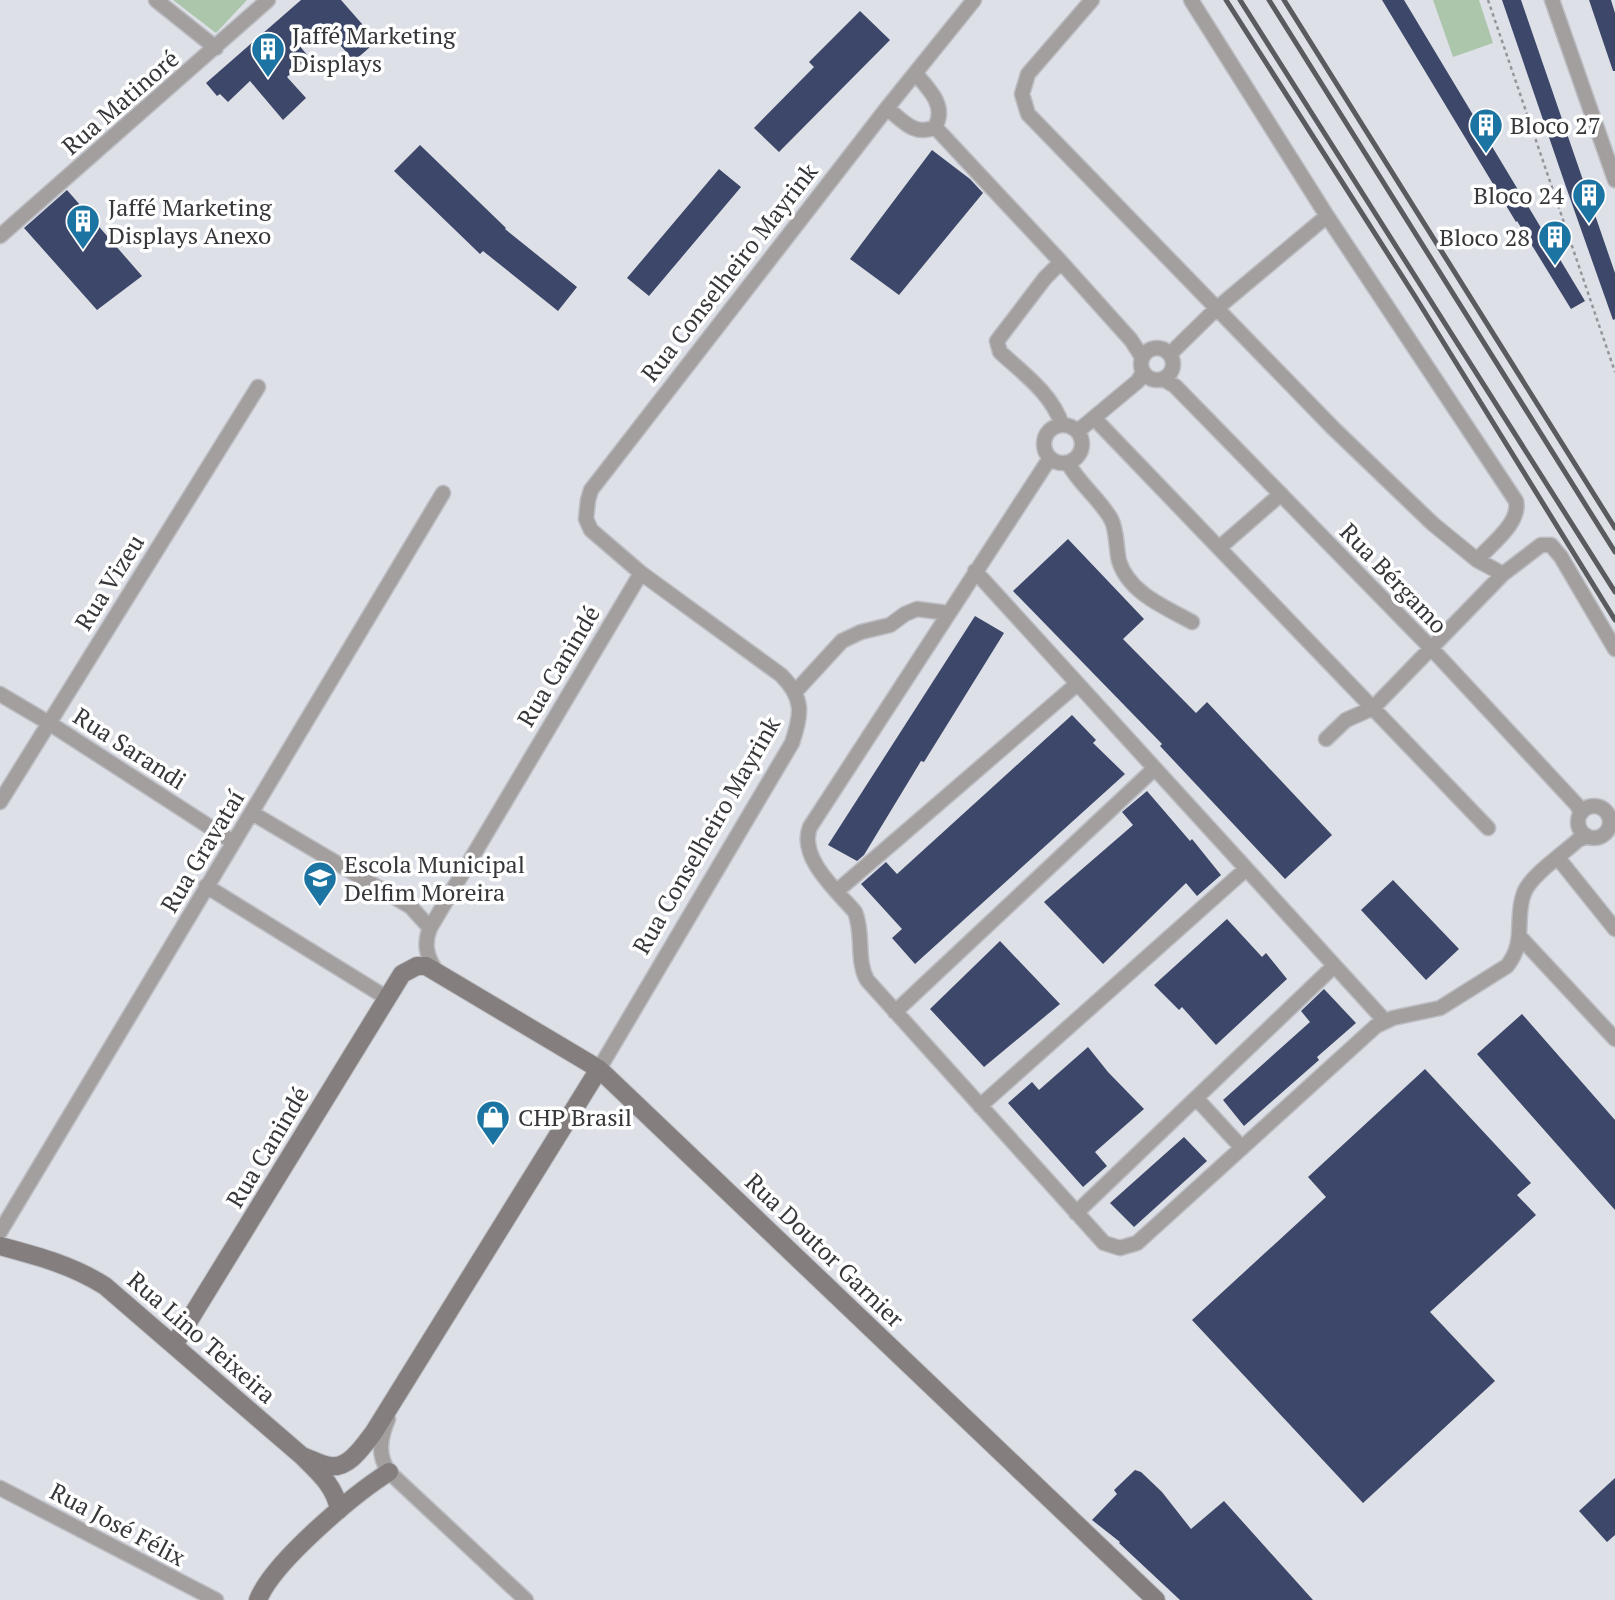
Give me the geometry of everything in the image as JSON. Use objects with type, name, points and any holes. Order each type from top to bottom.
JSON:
[{"type":"main road","name":"Rua Canindé","points":[[174,1345],[402,974],[417,966],[435,969]]},
{"type":"main road","name":"Rua Doutor Garnier","points":[[435,969],[599,1069],[1156,1600]]},
{"type":"main road","name":"Rua Conselheiro Mayrink","points":[[398,1395],[599,1069]]},
{"type":"main road","name":"Rua Lino Teixeira","points":[[0,1246],[55,1261],[86,1273],[105,1286],[302,1456],[331,1486],[339,1510]]},
{"type":"main road","points":[[302,1456],[329,1466],[353,1458],[398,1395]]},
{"type":"main road","points":[[258,1600],[273,1573],[339,1510],[389,1472]]},
{"type":"street","points":[[156,0],[216,48]]},
{"type":"street","name":"Rua Matinoré","points":[[0,236],[268,0]]},
{"type":"street","name":"Rua Conselheiro Mayrink","points":[[599,1069],[792,743],[800,720],[799,701],[781,675],[641,573],[591,530],[586,519],[591,490],[974,0]]},
{"type":"street","points":[[1092,0],[1028,74],[1022,94],[1028,114],[1342,437],[1433,524],[1477,560],[1503,574]]},
{"type":"street","points":[[1191,0],[1327,216],[1516,501],[1517,512],[1512,522],[1477,560]]},
{"type":"street","points":[[1552,0],[1615,180]]},
{"type":"street","points":[[887,108],[912,129],[920,132],[935,127],[940,119],[938,104],[930,90],[915,74]]},
{"type":"street","points":[[935,127],[1143,355]]},
{"type":"street","points":[[1171,350],[1327,216]]},
{"type":"street","points":[[1061,262],[1045,278],[997,341],[1000,352],[1049,398],[1058,411],[1062,425]]},
{"type":"street","points":[[1156,378],[1140,363],[1143,355],[1156,347],[1171,350]]},
{"type":"street","points":[[1078,431],[1156,378],[1173,363],[1171,350]]},
{"type":"street","name":"Rua Bérgamo","points":[[1156,378],[1281,494],[1432,648],[1581,809]]},
{"type":"street","name":"Rua Vizeu","points":[[0,802],[258,387]]},
{"type":"street","points":[[1094,418],[1488,828]]},
{"type":"street","points":[[1062,425],[1078,431],[1082,450],[1077,458],[1068,463],[1058,463],[1050,458],[1045,451],[1047,434],[1062,425]]},
{"type":"street","points":[[1050,458],[807,834],[808,853],[855,912],[859,922],[864,974],[1076,1213],[1111,1247],[1128,1247],[1137,1243],[1385,1021],[1421,1014],[1450,1003],[1507,965],[1517,952],[1524,893],[1535,878],[1582,836],[1609,838],[1611,825],[1606,811],[1596,806],[1581,809],[1578,821],[1582,836]]},
{"type":"street","points":[[1068,463],[1112,521],[1120,563],[1129,579],[1145,595],[1192,622]]},
{"type":"street","name":"Rua Gravataí","points":[[0,1232],[443,493]]},
{"type":"street","points":[[1219,548],[1281,494]]},
{"type":"street","points":[[1326,739],[1346,720],[1373,708],[1503,574],[1541,545],[1551,545],[1561,557],[1615,649]]},
{"type":"street","points":[[975,571],[1385,1021]]},
{"type":"street","name":"Rua Canindé","points":[[430,928],[641,573]]},
{"type":"street","points":[[795,692],[842,641],[861,632],[890,625],[917,609],[948,612]]},
{"type":"street","points":[[837,891],[1077,684]]},
{"type":"street","name":"Rua Sarandi","points":[[0,694],[233,842]]},
{"type":"street","points":[[895,1012],[1154,769]]},
{"type":"street","points":[[252,813],[411,907],[430,928],[426,947],[428,958],[435,969]]},
{"type":"street","points":[[1558,858],[1615,929]]},
{"type":"street","points":[[980,1106],[1246,869]]},
{"type":"street","points":[[206,887],[387,998]]},
{"type":"street","points":[[411,907],[443,908]]},
{"type":"street","points":[[1520,937],[1615,1040]]},
{"type":"street","points":[[1076,1213],[1334,965]]},
{"type":"street","points":[[1196,1098],[1242,1148]]},
{"type":"street","name":"Rua Conselheiro Mayrink","points":[[389,1472],[380,1454],[382,1432],[398,1395]]},
{"type":"street","points":[[389,1472],[526,1600]]},
{"type":"street","name":"Rua José Félix","points":[[0,1488],[216,1600]]},
{"type":"path","points":[[1488,0],[1615,372]]},
{"type":"green space","points":[[173,0],[247,0],[216,33]]},
{"type":"green space","points":[[1433,0],[1479,0],[1493,43],[1453,57]]},
{"type":"building","points":[[301,0],[341,0],[377,41],[354,61],[321,23],[298,44],[309,57],[287,77],[306,98],[283,120],[250,81],[228,102],[220,94],[217,96],[206,83]]},
{"type":"building","points":[[1382,0],[1404,0],[1585,301],[1571,309]]},
{"type":"building","points":[[1502,0],[1521,0],[1615,273],[1613,320],[1565,184]]},
{"type":"building","points":[[1589,0],[1611,0],[1615,13],[1615,71],[1613,71]]},
{"type":"building","points":[[860,11],[890,40],[779,152],[754,128],[814,67],[809,62]]},
{"type":"building","points":[[420,145],[505,229],[577,287],[558,311],[483,251],[480,254],[394,171]]},
{"type":"building","points":[[932,150],[970,179],[983,193],[899,295],[850,259]]},
{"type":"building","points":[[719,169],[741,187],[649,296],[627,278]]},
{"type":"building","name":"Jaffé Marketing Displays Anexo","points":[[67,190],[142,276],[97,310],[24,228]]},
{"type":"building","points":[[1068,539],[1144,619],[1123,639],[1196,713],[1207,702],[1332,835],[1285,879],[1160,746],[1162,744],[1013,591]]},
{"type":"building","points":[[975,616],[1004,633],[924,762],[921,761],[864,855],[857,861],[828,845]]},
{"type":"building","points":[[1072,715],[1096,740],[1093,743],[1125,774],[915,964],[892,938],[902,929],[861,884],[886,862],[897,874]]},
{"type":"building","points":[[1147,791],[1221,875],[1197,896],[1186,883],[1103,964],[1044,902],[1133,825],[1122,812]]},
{"type":"building","points":[[1393,880],[1459,949],[1426,980],[1361,910]]},
{"type":"building","points":[[1227,919],[1262,957],[1266,953],[1287,979],[1216,1045],[1182,1007],[1179,1010],[1154,985]]},
{"type":"building","points":[[1000,941],[1060,1004],[984,1067],[930,1009]]},
{"type":"building","points":[[1324,989],[1356,1023],[1317,1057],[1319,1060],[1244,1126],[1223,1100],[1310,1022],[1301,1011]]},
{"type":"building","points":[[1522,1014],[1615,1120],[1615,1210],[1477,1054]]},
{"type":"building","points":[[1088,1047],[1144,1109],[1095,1152],[1107,1166],[1083,1187],[1008,1103],[1032,1082],[1039,1090]]},
{"type":"building","points":[[1425,1069],[1531,1183],[1517,1195],[1536,1215],[1430,1312],[1495,1381],[1363,1503],[1192,1320],[1326,1197],[1308,1177]]},
{"type":"building","points":[[1184,1137],[1207,1161],[1134,1227],[1110,1203]]},
{"type":"building","points":[[1135,1470],[1141,1472],[1162,1492],[1191,1529],[1224,1501],[1313,1600],[1180,1600],[1120,1542],[1092,1520],[1117,1494],[1114,1490]]},
{"type":"building","points":[[1615,1478],[1615,1535],[1607,1542],[1579,1511]]},
{"type":"railway","points":[[1226,0],[1416,298],[1615,620]]},
{"type":"railway","points":[[1240,0],[1615,592]]},
{"type":"railway","points":[[1269,0],[1615,552]]},
{"type":"railway","points":[[1284,0],[1615,528]]},
{"type":"place","name":"Jaffé Marketing Displays","points":[[268,79]]},
{"type":"place","name":"Bloco 27","points":[[1486,155]]},
{"type":"place","name":"Bloco 24","points":[[1589,225]]},
{"type":"place","name":"Jaffé Marketing Displays Anexo","points":[[83,251]]},
{"type":"place","name":"Bloco 28","points":[[1555,267]]},
{"type":"place","name":"Escola Municipal Delfim Moreira","points":[[320,908]]},
{"type":"place","name":"CHP Brasil","points":[[493,1147]]}]
